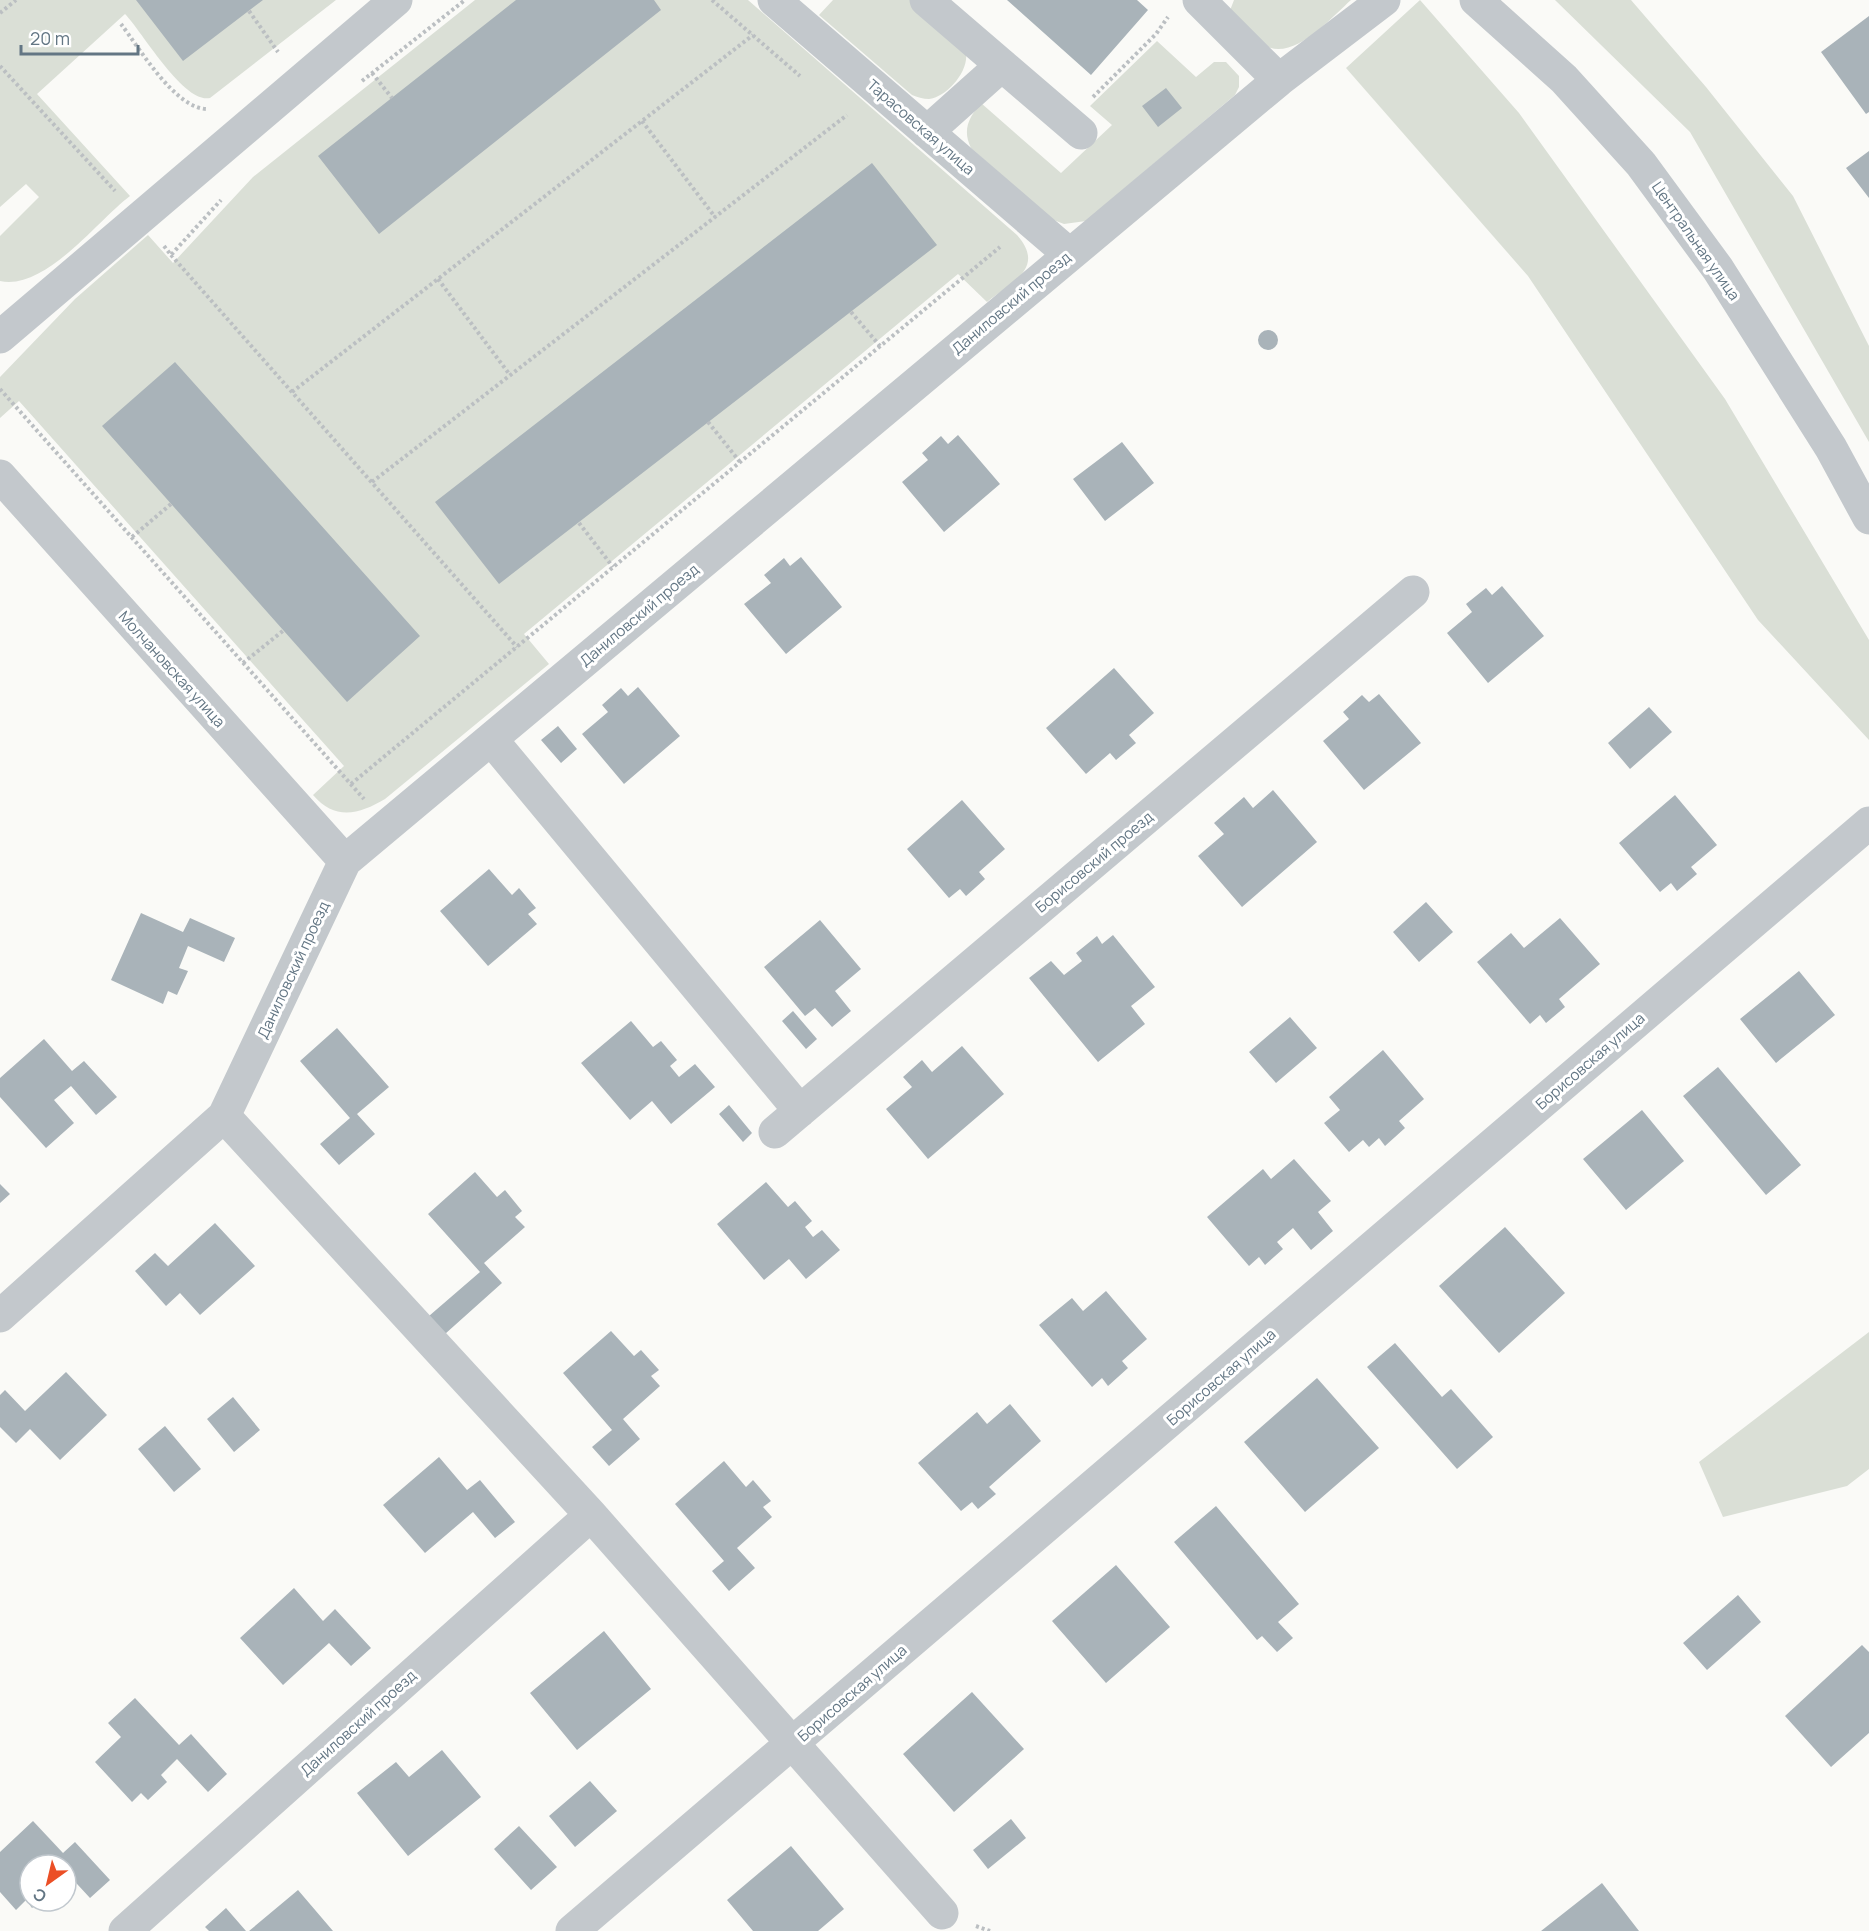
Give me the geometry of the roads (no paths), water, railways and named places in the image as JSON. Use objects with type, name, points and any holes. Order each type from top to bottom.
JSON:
[{"type":"street","points":[[5,324],[396,0]]},
{"type":"street","name":"Тарасовская улица","points":[[774,0],[1069,254]]},
{"type":"street","points":[[926,0],[1081,133]]},
{"type":"street","name":"Даниловский проезд","points":[[0,1316],[224,1116],[345,861],[1069,254],[1279,80],[1384,0]]},
{"type":"street","name":"Центральная улица","points":[[1476,0],[1563,79],[1641,164],[1718,269],[1831,448],[1869,518]]},
{"type":"street","points":[[1184,5],[1279,80]]},
{"type":"street","points":[[927,132],[1002,65]]},
{"type":"street","name":"Молчановская улица","points":[[0,476],[345,861]]},
{"type":"street","name":"Борисовский проезд","points":[[775,1132],[1413,592]]},
{"type":"street","points":[[492,739],[800,1111]]},
{"type":"street","name":"Борисовская улица","points":[[572,1931],[1869,823]]},
{"type":"street","points":[[224,1116],[591,1515],[942,1913]]},
{"type":"street","name":"Даниловский проезд","points":[[125,1931],[591,1515]]}]
